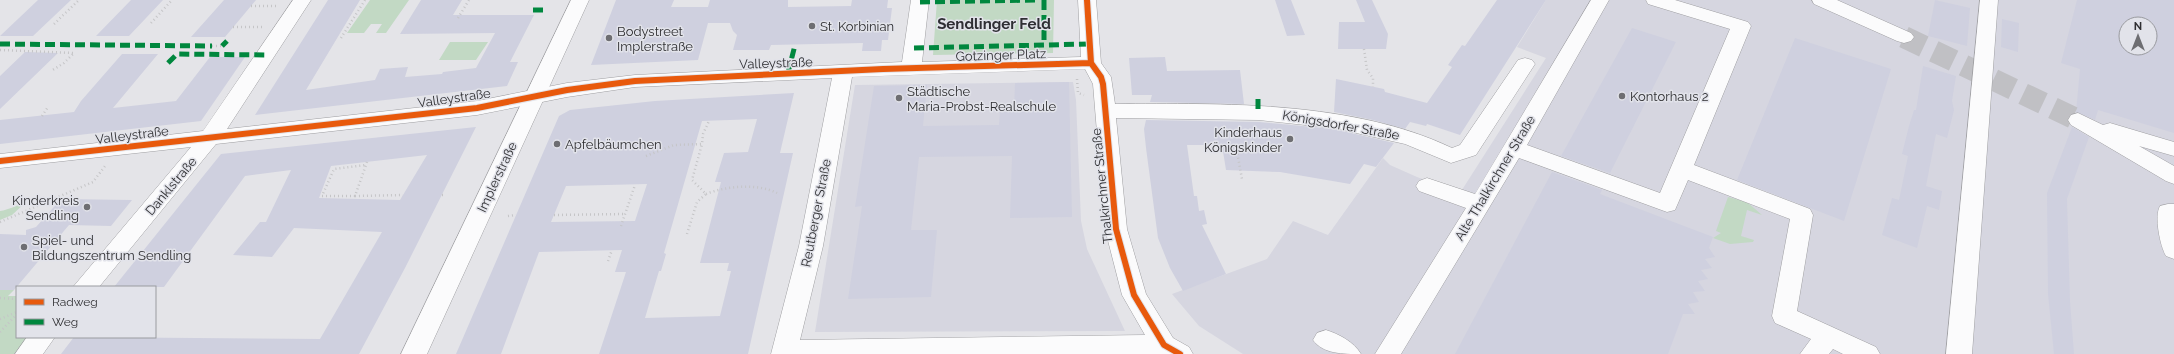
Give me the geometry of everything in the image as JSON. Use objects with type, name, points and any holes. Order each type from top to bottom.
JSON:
[{"type":"street","name":"Danklstraße","points":[[86,286],[210,137],[302,0]]},
{"type":"street","name":"Implerstraße","points":[[414,354],[580,0]]},
{"type":"street","points":[[910,68],[920,0]]},
{"type":"street","name":"Thalkirchner Straße","points":[[1087,0],[1091,63],[1101,77],[1106,111],[1116,229],[1120,251],[1134,295],[1172,350]]},
{"type":"street","name":"Alte Thalkirchner Straße","points":[[1392,351],[1514,148],[1600,0]]},
{"type":"street","points":[[1514,148],[1667,204],[1741,26],[1656,0]]},
{"type":"street","points":[[1821,0],[1904,37]]},
{"type":"street","points":[[1959,354],[1989,0]]},
{"type":"street","name":"Gotzinger Platz","points":[[910,68],[1091,63]]},
{"type":"street","name":"Königsdorfer Straße","points":[[1106,111],[1230,110],[1293,115],[1375,129],[1411,138],[1451,156],[1468,150],[1525,64]]},
{"type":"street","name":"Valleystraße","points":[[0,161],[477,108],[590,86],[648,80],[910,68]]},
{"type":"street","name":"Reutberger Straße","points":[[784,352],[811,246],[844,71]]},
{"type":"street","points":[[2078,120],[2174,149]]},
{"type":"street","points":[[2078,120],[2174,158]]},
{"type":"street","points":[[2078,120],[2174,176]]},
{"type":"street","points":[[1682,169],[1802,215],[1784,316],[1821,345],[1867,354]]},
{"type":"street","points":[[1427,186],[1480,204]]},
{"type":"street","points":[[2174,212],[2168,212],[2174,250]]},
{"type":"street","points":[[28,354],[41,338]]},
{"type":"street","points":[[1326,340],[1348,354]]},
{"type":"street","points":[[784,352],[1172,350]]},
{"type":"path","points":[[54,24],[79,0]]},
{"type":"path","points":[[151,23],[172,0]]},
{"type":"path","points":[[341,38],[365,0]]},
{"type":"path","points":[[458,18],[469,0]]},
{"type":"path","points":[[233,27],[284,28]]},
{"type":"path","points":[[212,46],[222,46]]},
{"type":"path","points":[[1364,49],[1367,70],[1373,78],[1372,87]]},
{"type":"path","points":[[0,50],[74,53],[64,64],[51,70]]},
{"type":"path","points":[[42,116],[48,107]]},
{"type":"path","points":[[706,194],[692,180],[702,144],[703,134],[709,121]]},
{"type":"path","points":[[646,156],[647,154],[674,145],[702,144]]},
{"type":"path","points":[[1236,146],[1242,179]]},
{"type":"path","points":[[0,222],[93,182],[120,147]]},
{"type":"path","points":[[354,196],[367,163],[334,169],[322,196],[354,196],[403,195]]},
{"type":"path","points":[[621,226],[636,185]]},
{"type":"path","points":[[687,234],[697,202],[706,194],[720,188],[767,188],[777,193]]},
{"type":"path","points":[[554,215],[625,214]]},
{"type":"path","points":[[508,216],[516,215]]},
{"type":"path","points":[[608,261],[612,250]]},
{"type":"path","points":[[0,298],[16,299]]},
{"type":"path","points":[[0,319],[16,313]]},
{"type":"path","points":[[0,332],[16,314]]},
{"type":"shaded area","points":[[1546,0],[2174,0],[2174,354],[1243,354],[1199,326],[1172,294],[1267,259],[1293,221],[1328,235],[1383,158],[1390,165],[1460,193],[1546,58],[1517,47]]},
{"type":"shaded area","points":[[1073,82],[1076,100],[1081,221],[1087,249],[1125,331],[815,332],[855,85]]},
{"type":"green space","points":[[370,0],[409,0],[386,33],[376,33],[382,24],[371,24],[364,33],[347,33]]},
{"type":"green space","points":[[937,0],[1054,0],[1053,53],[933,55]]},
{"type":"green space","points":[[450,42],[488,42],[476,60],[439,60]]},
{"type":"green space","points":[[1728,197],[1747,202],[1762,215],[1747,210],[1741,236],[1754,240],[1753,242],[1730,244],[1713,238],[1721,233],[1716,231]]},
{"type":"green space","points":[[25,203],[12,215],[0,220],[0,211]]},
{"type":"green space","points":[[0,290],[14,290],[8,296],[16,296],[16,338],[28,338],[14,354],[0,354]]},
{"type":"building","points":[[38,0],[71,0],[33,36],[0,36]]},
{"type":"building","points":[[131,0],[163,0],[129,36],[96,36]]},
{"type":"building","points":[[224,0],[256,0],[225,37],[191,37]]},
{"type":"building","points":[[328,0],[360,0],[306,90],[375,80],[380,69],[408,67],[405,77],[442,74],[443,72],[476,68],[495,33],[400,34],[421,0],[462,0],[453,15],[534,15],[510,62],[518,62],[507,86],[255,115]]},
{"type":"building","points":[[616,0],[674,0],[671,7],[708,7],[710,0],[788,0],[788,7],[851,6],[852,0],[888,0],[887,8],[892,8],[888,40],[882,40],[881,51],[862,51],[863,43],[771,45],[769,50],[733,50],[737,35],[733,31],[730,23],[708,23],[698,60],[591,65]]},
{"type":"building","points":[[1275,0],[1291,0],[1305,35],[1287,36]]},
{"type":"building","points":[[1356,0],[1372,0],[1388,34],[1386,49],[1338,49],[1339,22],[1365,22]]},
{"type":"building","points":[[1497,0],[1546,0],[1460,135],[1427,124],[1426,126],[1410,122],[1405,129],[1373,120],[1334,112],[1336,79],[1384,89],[1385,92],[1427,103],[1452,67],[1448,65],[1462,45],[1465,46]]},
{"type":"building","points":[[1935,0],[1970,8],[1967,46],[1928,36]]},
{"type":"building","points":[[2077,0],[2174,0],[2174,133],[2098,110],[2095,120],[2076,112],[2080,69],[2061,63]]},
{"type":"building","points":[[2002,19],[2019,23],[2018,52],[2001,47]]},
{"type":"building","name":"Kontorhaus 2","points":[[1632,28],[1676,42],[1610,173],[1561,156]]},
{"type":"building","points":[[1795,38],[1891,69],[1844,221],[1737,180]]},
{"type":"building","points":[[25,52],[58,53],[0,109],[0,76]]},
{"type":"building","points":[[122,54],[158,54],[113,108],[176,101],[210,57],[245,57],[201,121],[0,144],[0,120],[74,112],[81,101]]},
{"type":"building","points":[[1165,57],[1167,71],[1240,70],[1244,104],[1150,102],[1152,95],[1132,95],[1129,58]]},
{"type":"building","points":[[1923,66],[1956,76],[1952,101],[1954,110],[1947,138],[1936,134],[1926,186],[1942,191],[1939,210],[1927,206],[1917,248],[1882,235],[1892,198],[1899,200],[1908,156],[1902,154],[1914,110],[1916,110]]},
{"type":"building","points":[[1069,82],[1072,217],[1010,218],[1012,156],[919,157],[911,230],[937,230],[931,297],[848,299],[862,206],[855,207],[874,86],[927,85],[923,126],[999,125],[1000,110],[1014,110],[1015,83]]},
{"type":"building","points":[[794,93],[780,153],[793,153],[748,354],[599,354],[626,272],[615,272],[622,250],[539,252],[501,354],[456,354],[559,116],[570,110],[655,101]],"holes":[[[757,119],[748,152],[724,153],[715,182],[721,182],[700,263],[729,263],[727,271],[731,271],[720,316],[645,318],[659,271],[661,271],[666,254],[664,253],[702,121]],[[647,184],[635,221],[551,222],[566,186]]]},
{"type":"building","points":[[1146,120],[1259,122],[1334,129],[1394,143],[1376,167],[1364,164],[1350,184],[1280,172],[1226,170],[1222,145],[1187,145],[1194,196],[1197,196],[1199,211],[1204,210],[1207,224],[1202,225],[1226,274],[1183,291],[1170,268],[1158,238],[1144,129]]},
{"type":"building","points":[[476,127],[405,268],[359,354],[61,354],[73,338],[320,339],[382,232],[294,228],[272,257],[233,255],[260,222],[266,222],[291,170],[245,176],[164,287],[115,286],[221,154]],"holes":[[[427,155],[400,200],[319,198],[331,166]]]},
{"type":"building","points":[[2072,127],[2089,137],[2067,199],[2070,301],[2074,354],[2054,354],[2048,294],[2047,193]]},
{"type":"building","points":[[1552,172],[1602,190],[1600,194],[1713,237],[1709,248],[1715,257],[1705,259],[1712,268],[1701,270],[1708,279],[1698,281],[1705,291],[1693,292],[1699,302],[1688,304],[1695,314],[1683,314],[1668,354],[1455,354]]},
{"type":"building","points":[[61,199],[132,200],[111,226],[69,225],[14,290],[0,290],[0,234],[26,235],[26,230],[36,227]]},
{"type":"tunnel","points":[[1904,37],[2078,120]]},
{"type":"marked path","points":[[920,2],[1039,0]]},
{"type":"marked path","points":[[1044,0],[1044,45]]},
{"type":"marked path","points":[[533,10],[544,10]]},
{"type":"marked path","points":[[222,46],[227,41]]},
{"type":"marked path","points":[[0,44],[212,46]]},
{"type":"marked path","points":[[914,48],[1090,44]]},
{"type":"marked path","points":[[788,73],[795,45]]},
{"type":"marked path","points":[[168,63],[177,54],[266,55]]},
{"type":"marked path","points":[[1258,99],[1258,112]]},
{"type":"cycle path","points":[[1087,0],[1091,63],[1101,77],[1103,84],[1116,229],[1134,295],[1164,345],[1180,354]]},
{"type":"cycle path","points":[[0,161],[477,108],[567,90],[635,81],[883,69],[1091,63]]},
{"type":"place","name":"St. Korbinian","points":[[812,26]]},
{"type":"place","name":"Bodystreet Implerstraße","points":[[609,38]]},
{"type":"place","name":"Kontorhaus 2","points":[[1622,96]]},
{"type":"place","name":"Städtische Maria-Probst-Realschule","points":[[899,98]]},
{"type":"place","name":"Kinderhaus Königskinder","points":[[1290,139]]},
{"type":"place","name":"Apfelbäumchen","points":[[557,144]]},
{"type":"place","name":"Kinderkreis Sendling","points":[[87,207]]},
{"type":"place","name":"Spiel- und Bildungszentrum Sendling","points":[[24,247]]},
{"type":"district","name":"Sendlinger Feld","points":[[994,24]]}]
